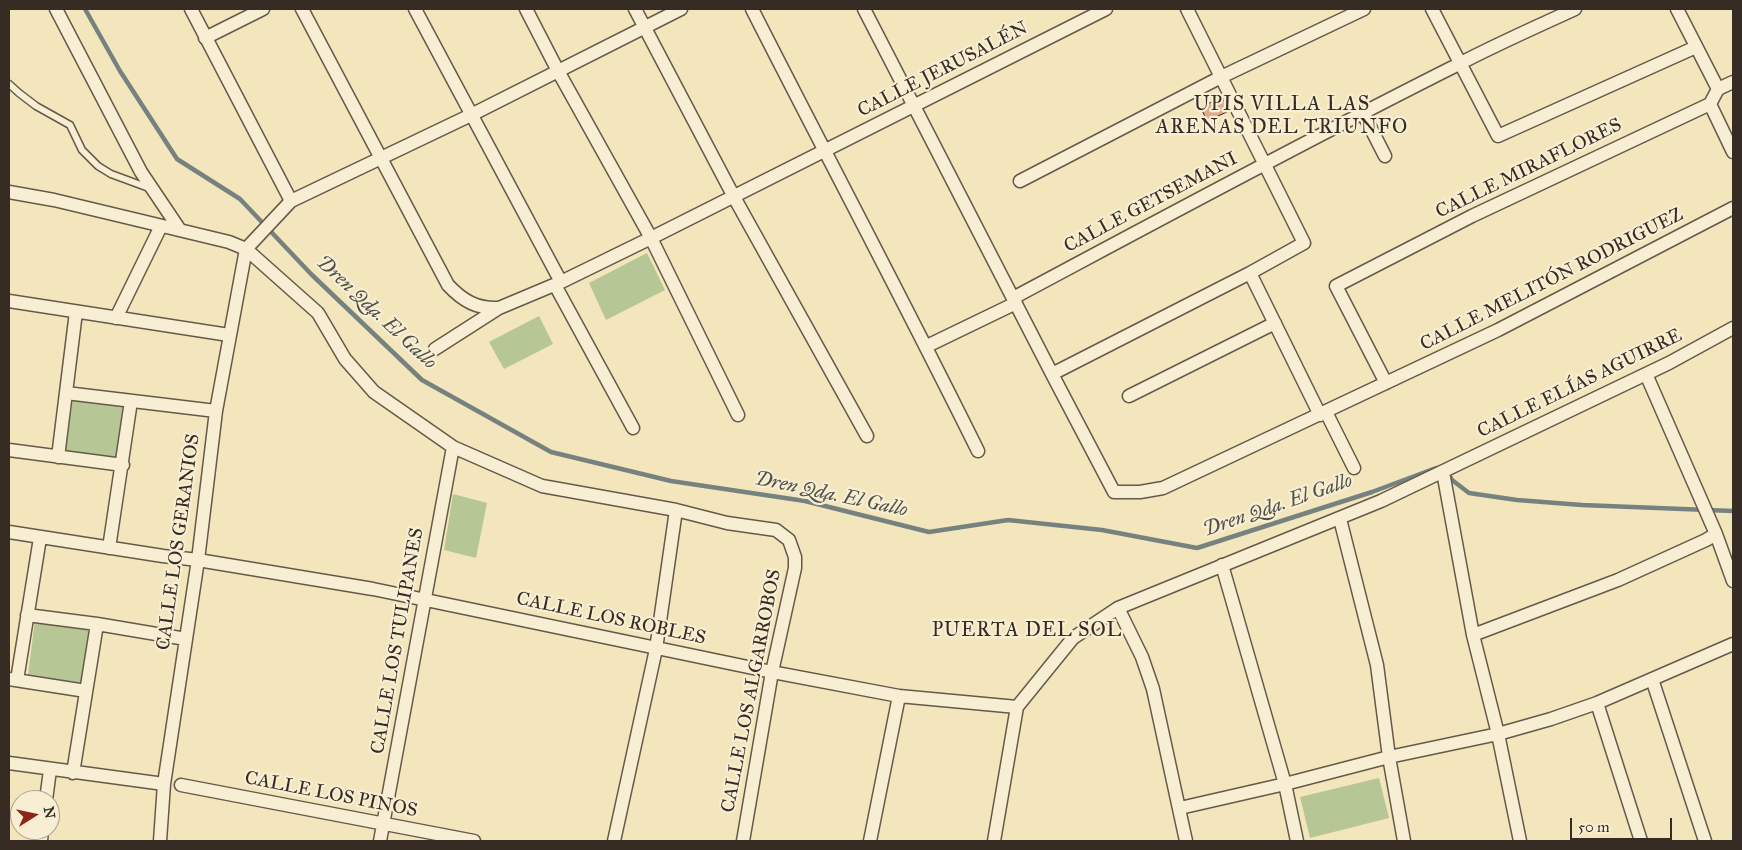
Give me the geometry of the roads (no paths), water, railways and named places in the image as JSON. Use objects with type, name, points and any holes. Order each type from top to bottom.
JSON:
[{"type":"street","points":[[56,9],[140,172],[180,230]]},
{"type":"street","points":[[191,9],[291,201]]},
{"type":"street","points":[[205,38],[263,9]]},
{"type":"street","points":[[302,9],[448,285],[458,296],[484,309],[499,308]]},
{"type":"street","points":[[415,9],[633,428]]},
{"type":"street","points":[[526,9],[558,71],[652,238],[738,415]]},
{"type":"street","points":[[635,9],[734,197],[867,436]]},
{"type":"street","points":[[246,249],[291,201],[471,115],[681,9]]},
{"type":"street","points":[[752,9],[824,152],[926,346],[978,451]]},
{"type":"street","points":[[864,9],[1052,374],[1250,274],[1304,243],[1187,9]]},
{"type":"street","name":"CALLE JERUSALÉN","points":[[435,349],[499,308],[558,283],[652,238],[1106,9]]},
{"type":"street","points":[[1020,181],[1221,78],[1364,9]]},
{"type":"street","points":[[1432,9],[1498,136],[1696,47]]},
{"type":"street","name":"CALLE GETSEMANI","points":[[926,346],[1015,301],[1264,164],[1362,113],[1460,63],[1575,9]]},
{"type":"street","points":[[1677,9],[1718,90]]},
{"type":"street","points":[[1733,82],[1718,90],[1710,104],[1733,152]]},
{"type":"street","name":"CALLE MIRAFLORES","points":[[1386,383],[1336,286],[1472,216],[1710,104]]},
{"type":"street","points":[[1362,113],[1384,156]]},
{"type":"street","points":[[9,192],[54,200],[180,230],[229,242],[246,249],[318,313],[345,359],[374,392],[453,447],[542,486],[676,510],[656,648],[614,841]]},
{"type":"street","name":"CALLE MELITÓN RODRIGUEZ","points":[[1052,374],[1114,492],[1140,492],[1163,488],[1498,330],[1733,208]]},
{"type":"street","points":[[116,318],[162,226]]},
{"type":"street","name":"CALLE LOS GERANIOS","points":[[160,841],[164,784],[198,560],[216,411],[246,249]]},
{"type":"street","points":[[1250,274],[1323,414],[1354,468]]},
{"type":"street","points":[[9,301],[229,335]]},
{"type":"street","points":[[58,457],[76,312]]},
{"type":"street","points":[[1129,396],[1275,323]]},
{"type":"street","name":"CALLE ELÍAS AGUIRRE","points":[[1017,706],[1073,638],[1118,608],[1340,518],[1442,472],[1732,331]]},
{"type":"street","points":[[1646,374],[1716,534],[1733,581]]},
{"type":"street","points":[[66,393],[216,411]]},
{"type":"street","points":[[109,548],[131,400]]},
{"type":"street","name":"CALLE LOS TULIPANES","points":[[380,841],[453,447]]},
{"type":"street","points":[[9,450],[122,465]]},
{"type":"street","points":[[1442,472],[1473,635],[1498,734],[1520,841]]},
{"type":"street","name":"CALLE LOS ALGARROBOS","points":[[676,510],[727,523],[776,530],[789,540],[793,548],[795,568],[772,672],[743,841]]},
{"type":"street","points":[[1340,518],[1377,665],[1389,757],[1404,841]]},
{"type":"street","name":"CALLE LOS ROBLES","points":[[9,532],[198,560],[425,598],[772,672],[899,696],[1017,706]]},
{"type":"street","points":[[1473,635],[1618,580],[1716,534]]},
{"type":"street","points":[[40,538],[27,615],[13,680],[86,691]]},
{"type":"street","points":[[1222,565],[1285,784],[1297,841]]},
{"type":"street","points":[[1118,608],[1142,657],[1153,690],[1186,841]]},
{"type":"street","points":[[27,615],[97,624],[186,639]]},
{"type":"street","points":[[73,773],[97,624]]},
{"type":"street","points":[[1180,808],[1285,784],[1389,757],[1498,734],[1551,719],[1597,703],[1733,644]]},
{"type":"street","points":[[1652,679],[1705,841]]},
{"type":"street","points":[[870,841],[899,696]]},
{"type":"street","points":[[1597,703],[1640,841]]},
{"type":"street","points":[[994,841],[1017,706]]},
{"type":"street","points":[[9,763],[164,784]]},
{"type":"street","points":[[47,790],[50,770]]},
{"type":"street","name":"CALLE LOS PINOS","points":[[182,785],[474,841]]},
{"type":"lane","points":[[9,84],[36,106],[70,125],[82,150],[98,166],[111,174],[152,189]]},
{"type":"waterway","name":"Dren Qda. El Gallo","points":[[85,9],[120,71],[177,159],[240,199],[311,274],[422,380],[551,452],[671,481],[805,501],[929,532],[1008,520],[1102,530],[1197,548],[1372,492],[1436,468]]},
{"type":"waterway","name":"Dren Qda. El Gallo","points":[[1447,471],[1452,480],[1469,493],[1517,500],[1582,505],[1733,511]]},
{"type":"district","name":"UPIS VILLA LAS ARENAS DEL TRIUNFO","points":[[1282,116]]},
{"type":"district","name":"PUERTA DEL SOL","points":[[1027,631]]}]
